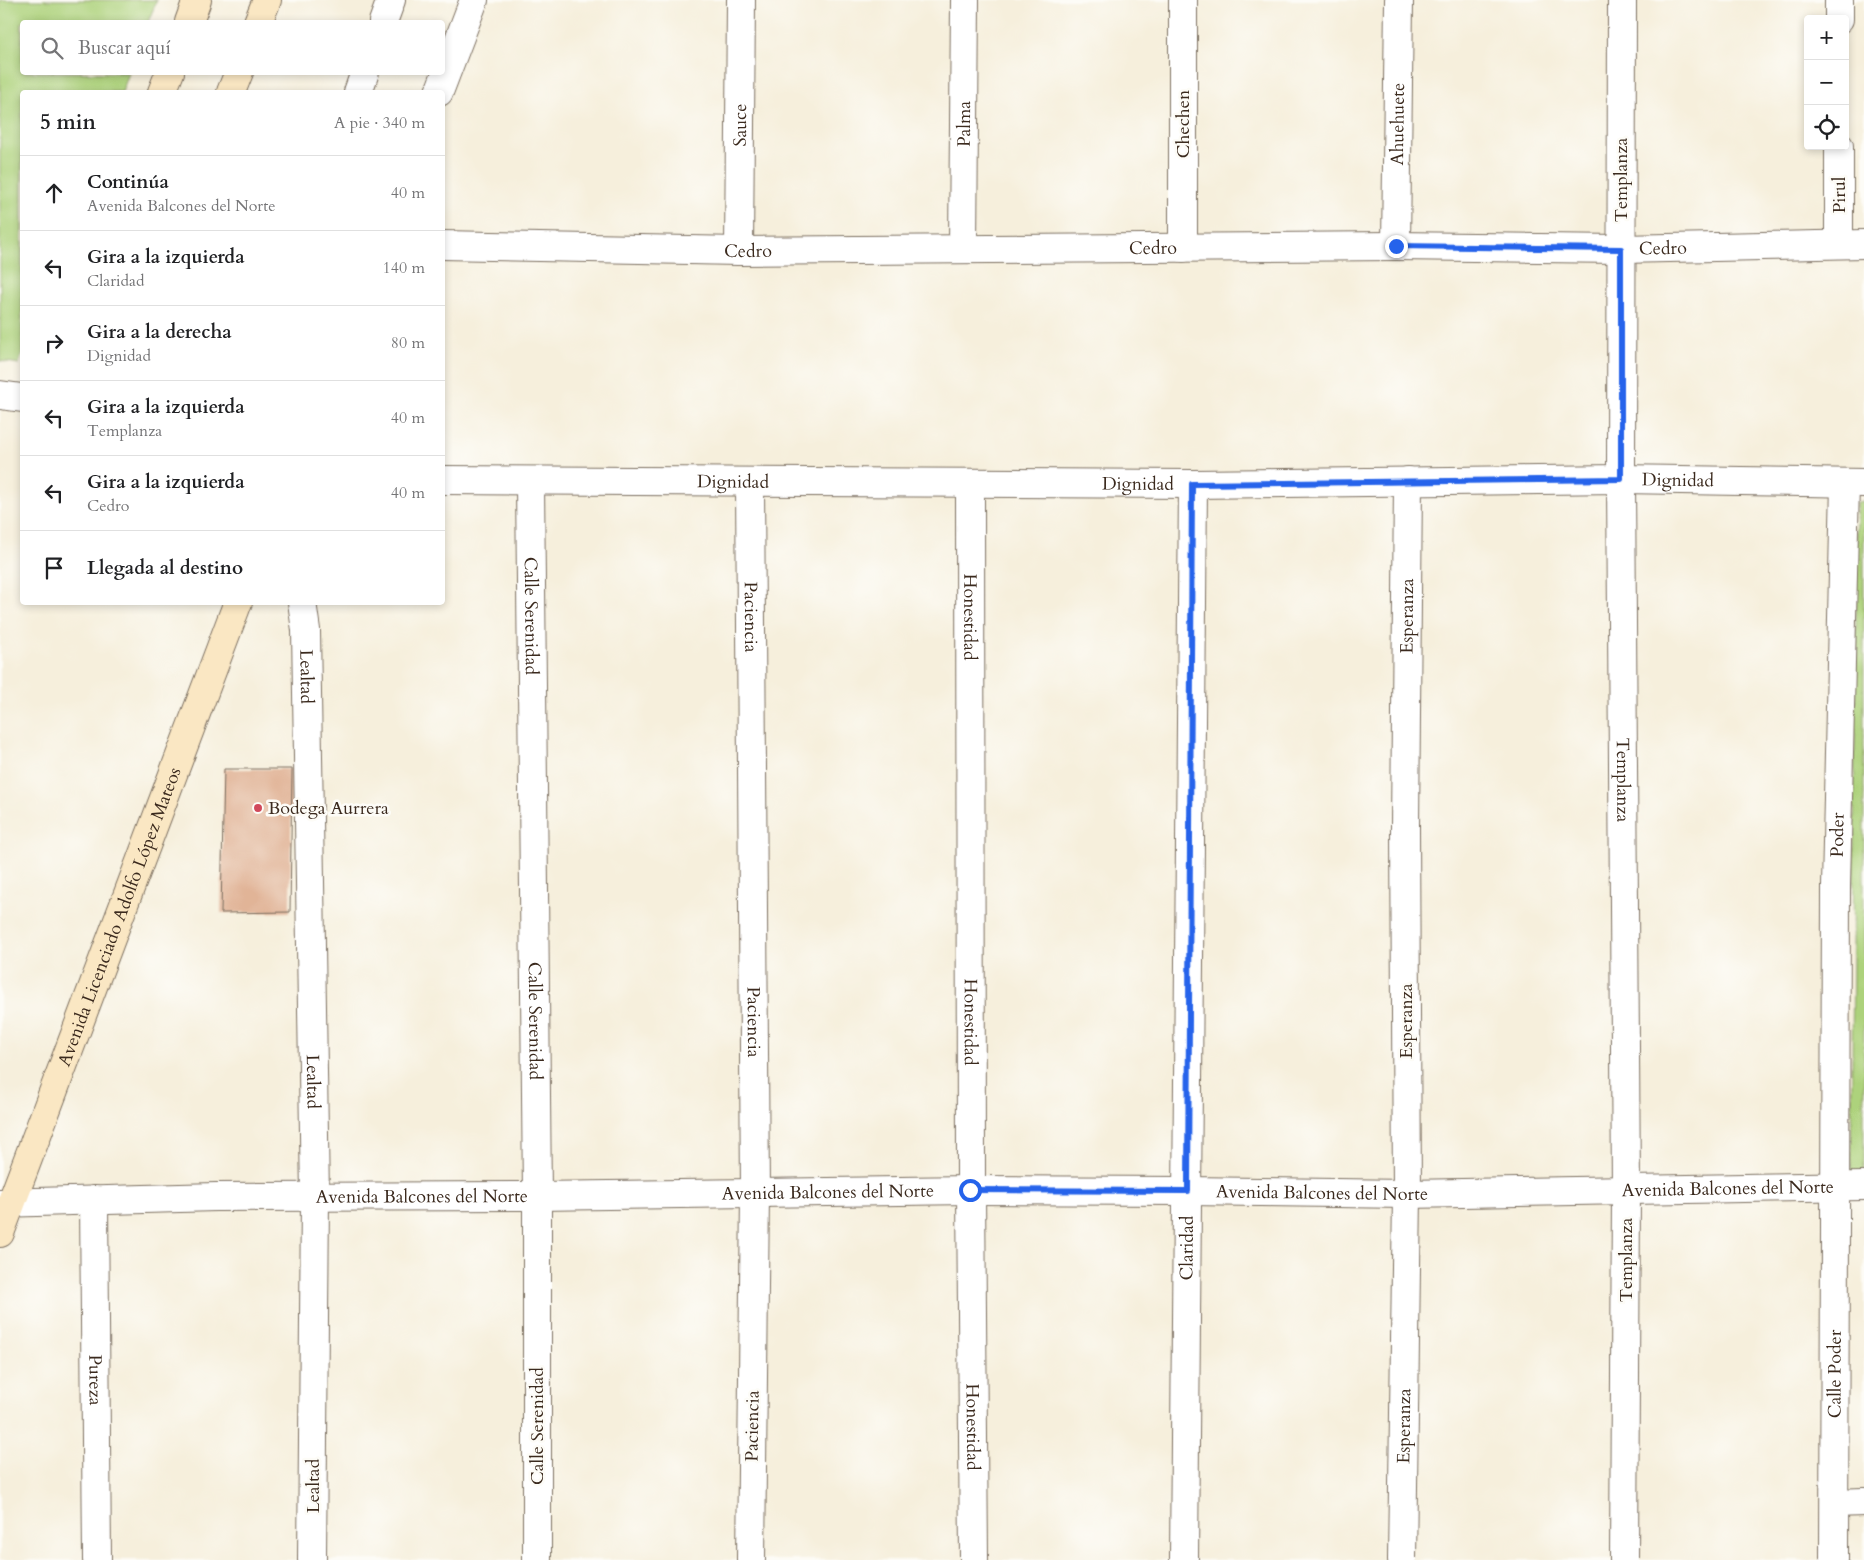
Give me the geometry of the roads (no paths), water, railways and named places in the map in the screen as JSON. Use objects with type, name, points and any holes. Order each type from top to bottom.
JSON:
[{"type":"street","points":[[190,20],[197,0]]},
{"type":"street","points":[[259,20],[267,0]]},
{"type":"street","points":[[384,20],[391,0]]},
{"type":"street","points":[[440,90],[474,0]]},
{"type":"street","name":"Sauce","points":[[740,251],[741,0]]},
{"type":"street","name":"Palma","points":[[963,248],[965,0]]},
{"type":"street","name":"Chechen","points":[[1183,0],[1183,248]]},
{"type":"street","name":"Ahuehuete","points":[[1396,246],[1399,0]]},
{"type":"street","name":"Templanza","points":[[1622,0],[1621,479],[1626,1191],[1624,1560]]},
{"type":"street","points":[[1839,0],[1839,15]]},
{"type":"street","points":[[163,90],[169,75]]},
{"type":"street","points":[[232,90],[238,75]]},
{"type":"street","points":[[359,90],[364,75]]},
{"type":"street","name":"Pirul","points":[[1840,150],[1852,244]]},
{"type":"street","name":"Cedro","points":[[445,246],[740,251],[1396,246],[1621,249],[1852,244]]},
{"type":"street","points":[[0,395],[20,398]]},
{"type":"street","name":"Dignidad","points":[[445,480],[1192,484],[1621,479],[1854,483]]},
{"type":"street","name":"Esperanza","points":[[1402,1560],[1407,1194],[1405,819],[1408,481]]},
{"type":"street","name":"Calle Serenidad","points":[[530,482],[537,1196],[537,1560]]},
{"type":"street","name":"Paciencia","points":[[750,483],[755,1194],[751,1560]]},
{"type":"street","name":"Honestidad","points":[[970,483],[970,1190],[974,1560]]},
{"type":"street","name":"Poder","points":[[1836,1187],[1836,887],[1854,483]]},
{"type":"street","name":"Claridad","points":[[1184,1560],[1192,484]]},
{"type":"street","name":"Avenida Licenciado Adolfo López Mateos","points":[[0,1233],[6,1203],[237,605]]},
{"type":"street","name":"Lealtad","points":[[302,605],[306,630],[315,1197],[312,1560]]},
{"type":"street","name":"Avenida Balcones del Norte","points":[[6,1203],[216,1196],[537,1196],[970,1190],[1407,1194],[1864,1186]]},
{"type":"street","name":"Calle Poder","points":[[1834,1560],[1836,1187]]},
{"type":"street","name":"Pureza","points":[[94,1200],[97,1560]]},
{"type":"street","points":[[1835,1503],[1864,1502]]},
{"type":"place","name":"Bodega Aurrera","points":[[258,808]]}]
